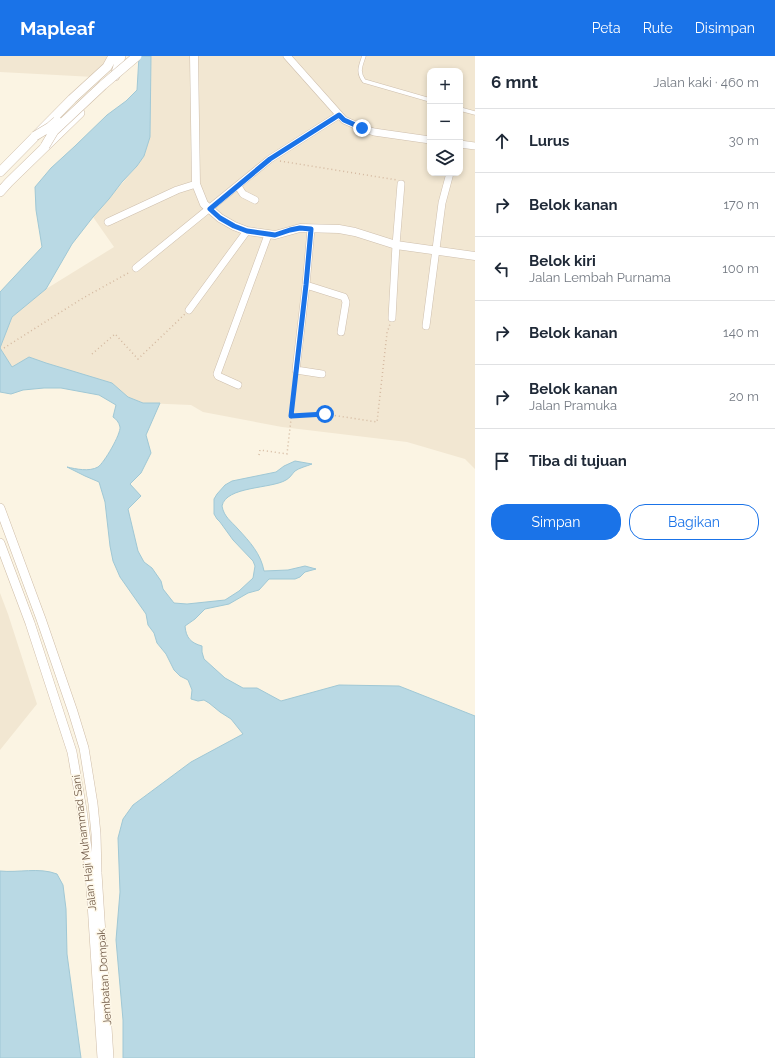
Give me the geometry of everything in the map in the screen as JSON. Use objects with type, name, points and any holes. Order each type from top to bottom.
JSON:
[{"type":"main road","points":[[0,172],[72,99],[107,67],[113,56]]},
{"type":"main road","points":[[0,192],[45,146],[108,86],[115,76],[121,56]]},
{"type":"main road","points":[[35,136],[50,127],[99,81],[129,56]]},
{"type":"main road","points":[[45,146],[54,131],[103,85],[137,56]]},
{"type":"main road","name":"Jalan Haji Muhammad Sani","points":[[0,508],[41,619],[84,748],[93,804],[93,872],[102,1058]]},
{"type":"main road","name":"Jalan Haji Muhammad Sani","points":[[0,543],[30,623],[72,752],[93,872]]},
{"type":"main road","name":"Jembatan Dompak","points":[[93,872],[109,1058]]},
{"type":"street","points":[[194,56],[196,184],[204,204],[220,218],[247,231],[268,235],[275,235],[300,228],[325,228],[355,232],[396,245],[475,256]]},
{"type":"street","points":[[287,56],[339,115],[350,123],[374,132],[427,140]]},
{"type":"street","points":[[136,268],[270,159],[339,115]]},
{"type":"street","points":[[463,144],[475,146]]},
{"type":"street","points":[[426,326],[442,203],[449,176]]},
{"type":"street","points":[[108,222],[177,190],[196,184]]},
{"type":"street","points":[[392,318],[401,184]]},
{"type":"street","points":[[238,186],[243,194],[254,200]]},
{"type":"street","points":[[311,229],[296,370],[322,374]]},
{"type":"street","points":[[189,310],[247,231]]},
{"type":"street","points":[[238,385],[218,376],[217,374],[268,235]]},
{"type":"street","points":[[306,285],[344,297],[346,302],[341,332]]},
{"type":"lane","points":[[364,56],[359,71],[360,76],[364,80],[427,99]]},
{"type":"lane","points":[[463,110],[475,113]]},
{"type":"path","points":[[270,159],[394,179],[399,181],[401,184]]},
{"type":"path","points":[[4,348],[83,298],[136,268]]},
{"type":"path","points":[[92,354],[115,334],[138,359],[189,310]]},
{"type":"path","points":[[291,416],[325,414],[377,422],[387,333],[392,318]]},
{"type":"path","points":[[259,455],[260,450],[287,454],[296,370]]},
{"type":"shaded area","points":[[0,56],[107,56],[104,66],[94,77],[0,72]]},
{"type":"shaded area","points":[[151,56],[475,56],[475,469],[465,459],[407,442],[282,427],[203,412],[191,405],[143,403],[128,397],[112,383],[29,357],[12,367],[0,348],[12,317],[46,289],[114,247],[93,217],[144,156],[150,137]]},
{"type":"shaded area","points":[[0,593],[37,704],[0,750]]},
{"type":"water","points":[[139,56],[151,56],[150,137],[144,156],[72,244],[46,289],[12,317],[0,348],[0,292],[42,247],[36,210],[35,187],[51,168],[107,115],[126,101],[137,90]]},
{"type":"water","points":[[0,348],[12,367],[29,357],[112,383],[128,397],[143,403],[160,403],[146,435],[151,453],[141,473],[130,484],[141,496],[128,509],[138,551],[144,562],[152,568],[161,581],[163,589],[174,603],[187,604],[225,600],[239,591],[253,578],[255,566],[253,561],[233,540],[214,514],[214,499],[225,485],[232,481],[276,472],[295,461],[312,464],[295,471],[290,477],[279,483],[240,491],[225,500],[222,506],[226,516],[254,548],[263,565],[264,571],[288,570],[305,566],[316,569],[305,572],[300,577],[295,579],[269,579],[259,590],[248,593],[229,604],[205,609],[185,626],[187,634],[192,642],[202,646],[204,659],[225,678],[243,688],[257,688],[281,701],[339,685],[399,686],[475,716],[475,1058],[123,1058],[123,1020],[116,940],[120,892],[118,838],[123,819],[133,805],[191,762],[243,734],[231,719],[209,703],[204,700],[198,701],[191,699],[192,690],[188,680],[180,676],[174,670],[166,654],[157,643],[154,633],[148,625],[146,614],[120,577],[113,561],[105,502],[99,482],[67,467],[87,470],[94,469],[101,464],[112,448],[120,431],[119,424],[113,417],[116,405],[99,395],[61,388],[23,390],[11,394],[0,392]]},
{"type":"water","points":[[0,871],[50,872],[57,874],[63,885],[66,909],[67,954],[81,1058],[0,1058]]},
{"type":"route","points":[[325,414],[291,416],[311,229],[300,228],[275,235],[247,231],[220,218],[210,209],[270,159],[339,115],[344,120],[362,128]]}]
